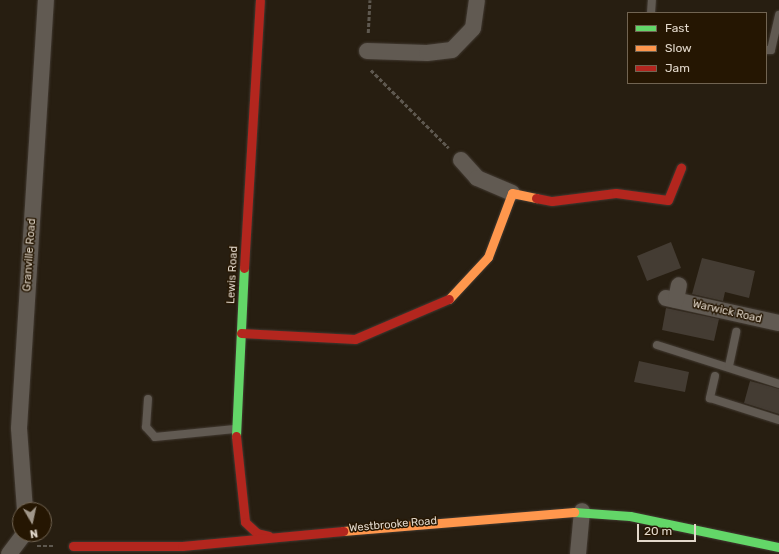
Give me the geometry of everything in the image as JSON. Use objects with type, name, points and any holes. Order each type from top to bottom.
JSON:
[{"type":"street","name":"Granville Road","points":[[24,502],[19,428],[46,0]]},
{"type":"street","name":"Lewis Road","points":[[260,0],[236,429],[245,522],[257,533],[269,536]]},
{"type":"street","points":[[367,51],[427,53],[452,50],[473,28],[477,0]]},
{"type":"street","points":[[461,160],[477,178],[512,193],[552,201],[616,193],[668,200],[681,168]]},
{"type":"street","points":[[242,332],[355,339],[428,312],[467,284],[488,257],[512,193]]},
{"type":"street","name":"Warwick Road","points":[[673,294],[779,324]]},
{"type":"street","points":[[578,554],[582,511]]},
{"type":"street","name":"Westbrooke Road","points":[[73,546],[183,550],[269,536],[582,511],[630,516],[779,547]]},
{"type":"lane","points":[[651,12],[652,0]]},
{"type":"lane","points":[[767,50],[771,50],[779,15]]},
{"type":"lane","points":[[729,366],[736,332]]},
{"type":"lane","points":[[657,345],[729,366],[779,384]]},
{"type":"lane","points":[[715,376],[710,398],[779,420]]},
{"type":"lane","points":[[148,399],[146,427],[155,437],[236,429]]},
{"type":"path","points":[[367,51],[370,0]]},
{"type":"path","points":[[371,70],[461,160]]},
{"type":"path","points":[[17,544],[73,546]]},
{"type":"building","points":[[671,242],[681,268],[647,281],[637,256]]},
{"type":"building","points":[[702,258],[755,271],[749,298],[725,292],[723,301],[692,294]]},
{"type":"building","points":[[666,308],[719,319],[714,341],[662,330]]},
{"type":"building","points":[[639,361],[689,372],[685,392],[634,382]]},
{"type":"building","points":[[750,381],[779,389],[779,414],[744,403]]},
{"type":"traffic: fast","points":[[236,436],[244,268]]},
{"type":"traffic: fast","points":[[574,512],[630,516],[779,547]]},
{"type":"traffic: slow","points":[[449,299],[488,257],[512,193],[536,198]]},
{"type":"traffic: slow","points":[[343,531],[574,512]]},
{"type":"traffic: jam","points":[[244,268],[260,0]]},
{"type":"traffic: jam","points":[[536,198],[552,201],[616,193],[668,200],[681,168]]},
{"type":"traffic: jam","points":[[241,333],[355,339],[449,299]]},
{"type":"traffic: jam","points":[[236,436],[245,522],[257,533],[269,536]]},
{"type":"traffic: jam","points":[[73,546],[182,546],[343,531]]}]
